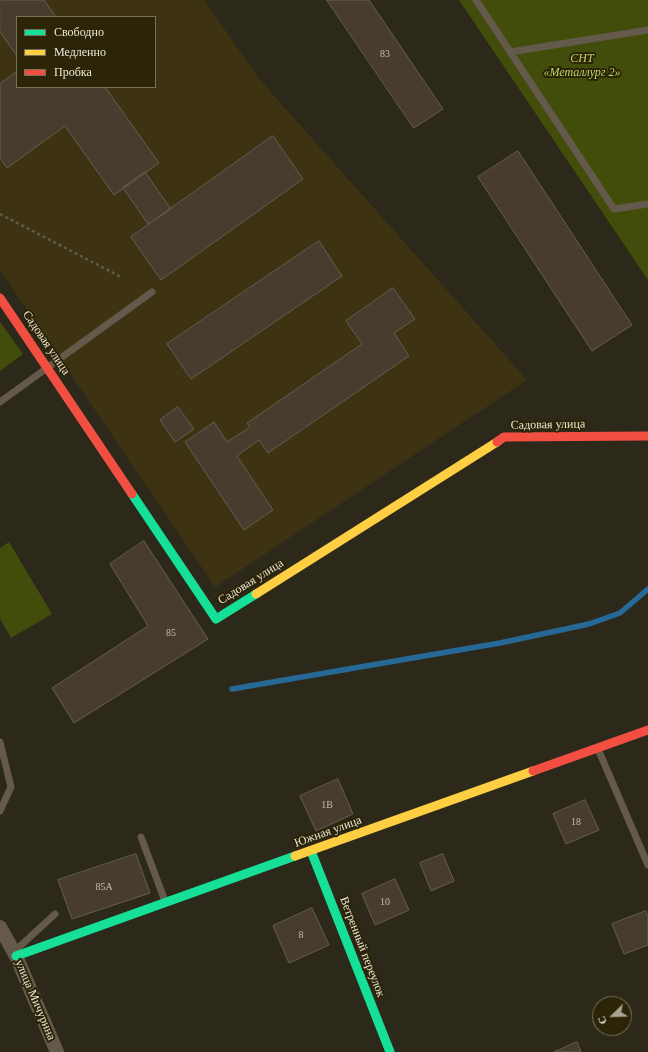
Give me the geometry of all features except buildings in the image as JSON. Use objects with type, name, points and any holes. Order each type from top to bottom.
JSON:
[{"type":"street","name":"Садовая улица","points":[[0,298],[216,618],[504,437],[648,436]]},
{"type":"street","name":"Южная улица","points":[[15,954],[165,903],[648,730]]},
{"type":"street","name":"Ветренный переулок","points":[[311,851],[390,1052]]},
{"type":"street","name":"улица Мичурина","points":[[0,927],[15,954],[58,1052]]},
{"type":"lane","points":[[476,0],[614,209],[648,204]]},
{"type":"lane","points":[[510,52],[648,30]]},
{"type":"lane","points":[[0,402],[152,292]]},
{"type":"lane","points":[[0,742],[11,788],[0,811]]},
{"type":"lane","points":[[598,747],[648,865]]},
{"type":"lane","points":[[141,837],[165,903]]},
{"type":"lane","points":[[15,954],[55,914]]},
{"type":"path","points":[[0,214],[121,277]]},
{"type":"shaded area","points":[[0,0],[204,0],[260,80],[527,380],[215,587],[0,270]]},
{"type":"green space","name":"СНТ «Металлург 2»","points":[[459,0],[648,0],[648,280]]},
{"type":"green space","points":[[0,322],[23,354],[0,371]]},
{"type":"green space","points":[[9,542],[52,614],[11,638],[0,619],[0,548]]},
{"type":"waterway","points":[[232,689],[500,643],[589,624],[620,613],[648,589]]},
{"type":"traffic: fast","points":[[132,494],[216,619],[256,594]]},
{"type":"traffic: fast","points":[[311,851],[390,1052]]},
{"type":"traffic: fast","points":[[16,956],[295,856]]},
{"type":"traffic: slow","points":[[256,594],[497,442]]},
{"type":"traffic: slow","points":[[295,856],[533,771]]},
{"type":"traffic: jam","points":[[0,298],[132,494]]},
{"type":"traffic: jam","points":[[497,442],[504,437],[648,436]]},
{"type":"traffic: jam","points":[[533,771],[648,730]]}]
